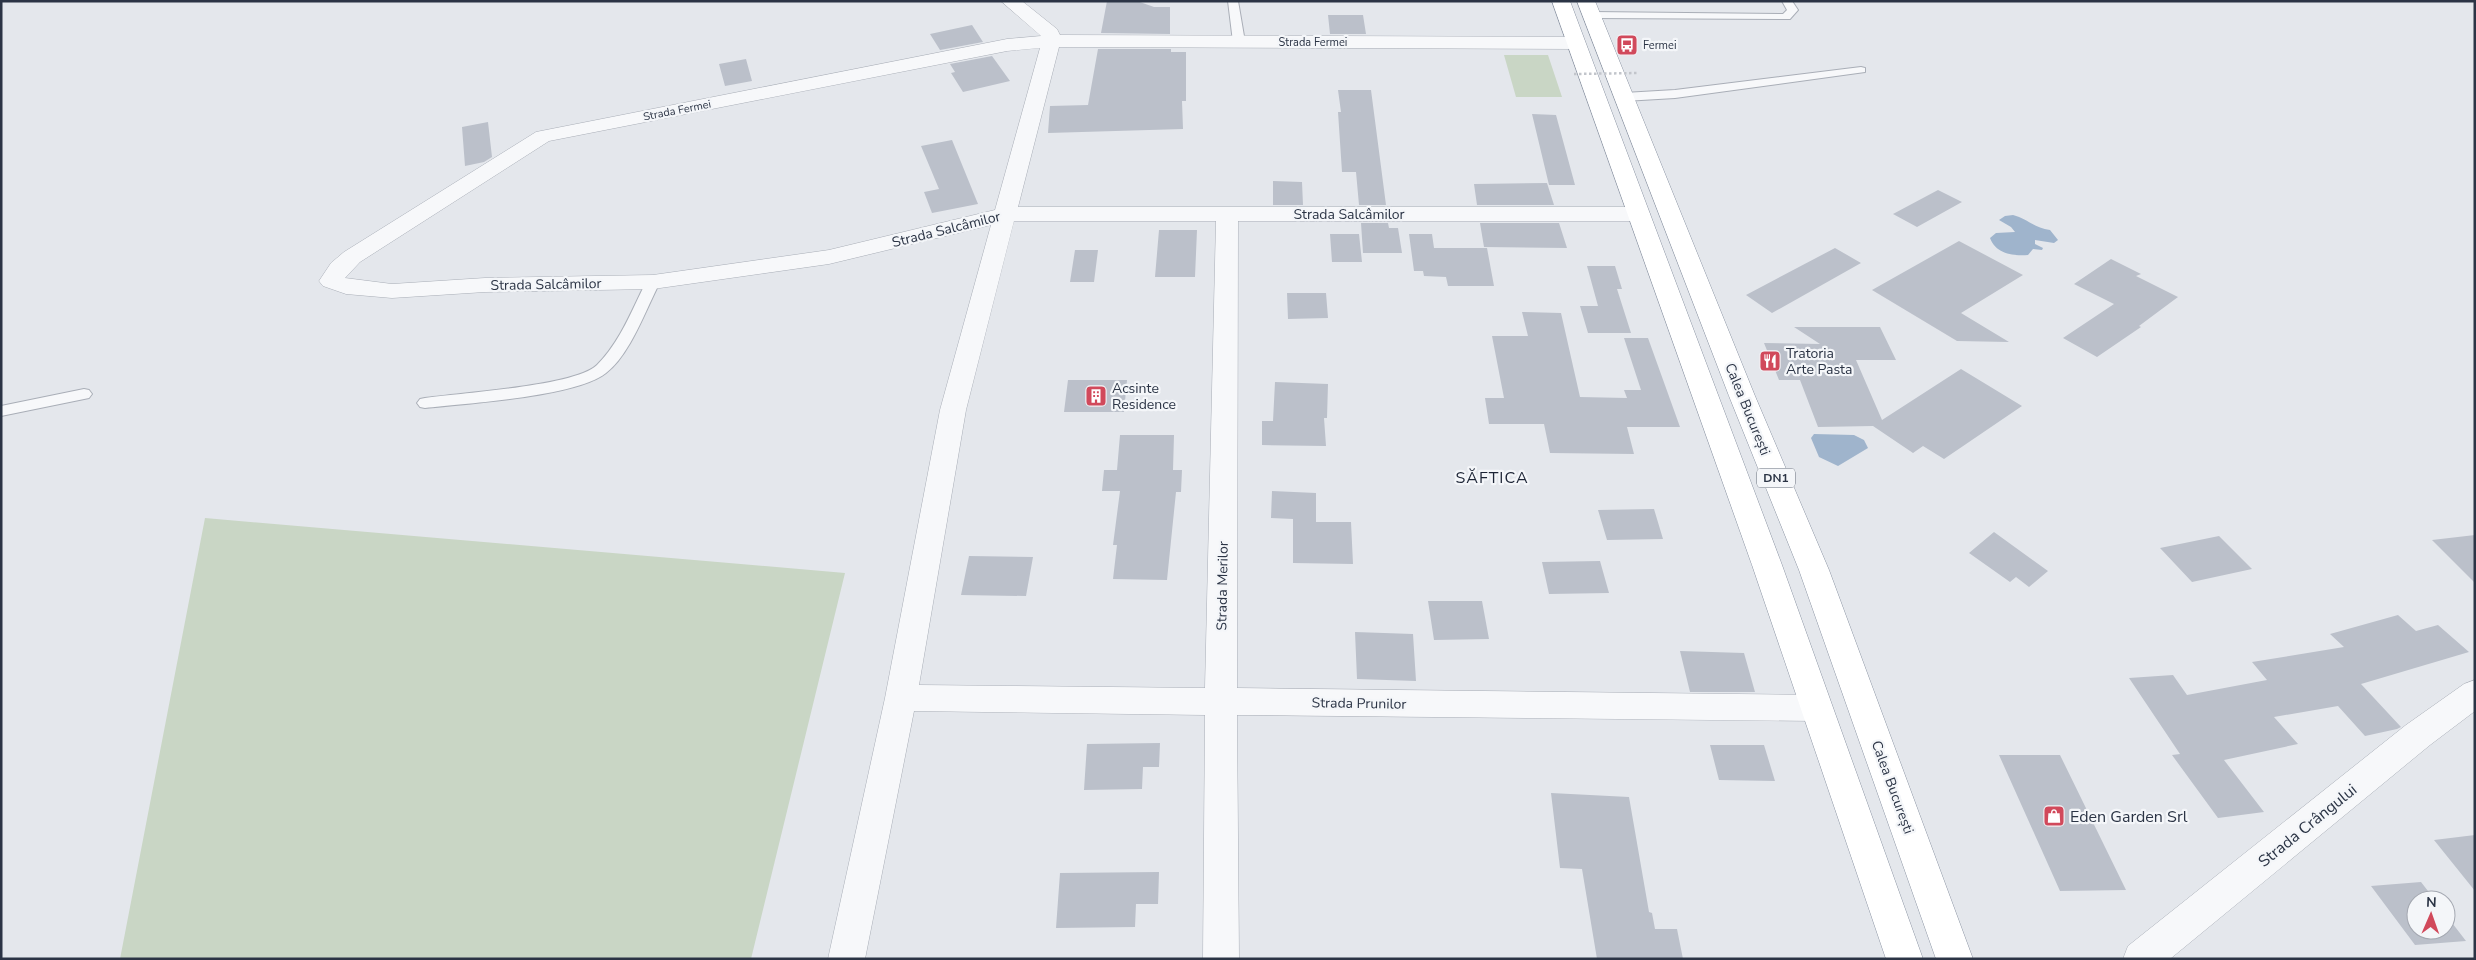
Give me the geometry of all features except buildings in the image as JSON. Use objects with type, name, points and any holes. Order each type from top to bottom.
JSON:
[{"type":"highway","name":"DN1","points":[[1561,1],[1767,565],[1905,959]]},
{"type":"highway","name":"Calea București","points":[[1589,8],[1742,396],[1814,570],[1955,959]]},
{"type":"street","points":[[846,959],[901,698],[953,410],[1007,214],[1051,41],[1050,33],[1010,1]]},
{"type":"street","name":"Strada Fermei","points":[[339,268],[543,136],[1007,45],[1051,41],[1576,43]]},
{"type":"street","name":"Strada Salcâmilor","points":[[339,268],[332,281],[346,287],[392,291],[485,285],[653,282],[829,257],[1007,214],[1639,214]]},
{"type":"street","name":"Strada Merilor","points":[[1221,959],[1221,701],[1227,214]]},
{"type":"street","name":"Strada Crângului","points":[[2141,959],[2418,735],[2475,694]]},
{"type":"street","name":"Strada Prunilor","points":[[901,698],[1816,708]]},
{"type":"lane","points":[[1233,1],[1240,42]]},
{"type":"lane","points":[[1589,8],[1786,17],[1793,10],[1787,1]]},
{"type":"lane","points":[[1624,97],[1675,94],[1861,70]]},
{"type":"lane","points":[[425,403],[568,385],[600,370],[618,350],[653,282]]},
{"type":"lane","points":[[1,411],[84,394]]},
{"type":"path","points":[[1574,74],[1639,73]]},
{"type":"green space","points":[[1504,55],[1548,55],[1562,97],[1516,97]]},
{"type":"green space","points":[[205,518],[845,573],[751,959],[120,959]]},
{"type":"water","points":[[2013,215],[2050,230],[2058,240],[2054,243],[2035,240],[2035,244],[2043,248],[2042,250],[2033,249],[2028,255],[2017,255],[2001,251],[1996,248],[1990,238],[1996,233],[2015,232],[2011,227],[1999,220],[2005,216]]},
{"type":"water","points":[[1814,434],[1854,435],[1864,440],[1868,448],[1838,466],[1819,457],[1811,438]]},
{"type":"place","name":"Fermei","points":[[1627,45]]},
{"type":"place","name":"Tratoria Arte Pasta","points":[[1770,361]]},
{"type":"place","name":"Acsinte Residence","points":[[1096,396]]},
{"type":"place","name":"Eden Garden Srl","points":[[2054,816]]},
{"type":"district","name":"SĂFTICA","points":[[1492,477]]}]
